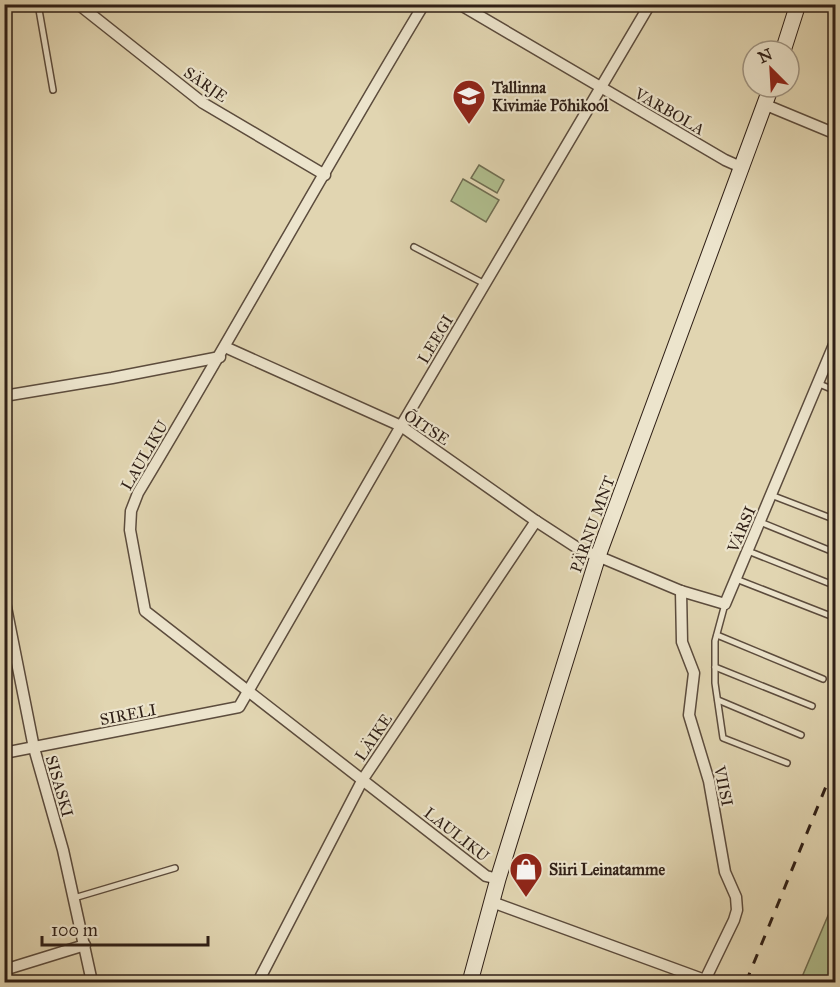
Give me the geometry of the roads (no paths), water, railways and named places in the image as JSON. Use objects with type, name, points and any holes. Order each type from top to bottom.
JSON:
[{"type":"main road","points":[[787,39],[798,4]]},
{"type":"main road","name":"PÄRNU MNT","points":[[470,982],[498,879],[598,556],[768,99]]},
{"type":"street","name":"SÄRJE","points":[[78,4],[203,103],[325,175]]},
{"type":"street","name":"LAULIKU","points":[[424,4],[220,357],[138,493],[131,511],[130,530],[146,611],[486,876],[498,879]]},
{"type":"street","name":"VARBOLA","points":[[459,4],[725,160],[743,168]]},
{"type":"street","name":"LEEGI","points":[[250,692],[401,426],[650,4]]},
{"type":"street","points":[[766,105],[836,134]]},
{"type":"street","name":"VÄRSI","points":[[725,604],[836,340]]},
{"type":"street","name":"ÕITSE","points":[[225,347],[401,426],[536,521],[576,547],[598,556]]},
{"type":"street","points":[[4,396],[220,357]]},
{"type":"street","name":"LÄIKE","points":[[258,982],[363,779],[536,521]]},
{"type":"street","points":[[598,556],[681,591],[725,604]]},
{"type":"street","name":"VIISI","points":[[681,591],[682,642],[694,673],[689,715],[709,781],[725,872],[736,897],[737,910],[705,981]]},
{"type":"street","name":"SISASKI","points":[[4,597],[34,748],[74,898],[93,982]]},
{"type":"street","name":"SIRELI","points":[[4,753],[239,707],[250,692]]},
{"type":"street","points":[[492,902],[705,981]]},
{"type":"street","points":[[4,970],[85,945]]},
{"type":"lane","points":[[38,4],[53,90]]},
{"type":"lane","points":[[414,247],[485,284]]},
{"type":"lane","points":[[817,384],[836,391]]},
{"type":"lane","points":[[771,495],[836,520]]},
{"type":"lane","points":[[760,522],[836,553]]},
{"type":"lane","points":[[748,551],[836,586]]},
{"type":"lane","points":[[736,579],[836,618]]},
{"type":"lane","points":[[725,604],[715,641],[715,667],[723,738],[787,763]]},
{"type":"lane","points":[[717,635],[823,679]]},
{"type":"lane","points":[[715,667],[812,706]]},
{"type":"lane","points":[[718,700],[801,735]]},
{"type":"lane","points":[[74,898],[175,868]]},
{"type":"railway","points":[[746,982],[836,762]]},
{"type":"place","name":"Tallinna Kivimäe Põhikool","points":[[469,125]]},
{"type":"place","name":"Siiri Leinatamme","points":[[526,898]]}]
